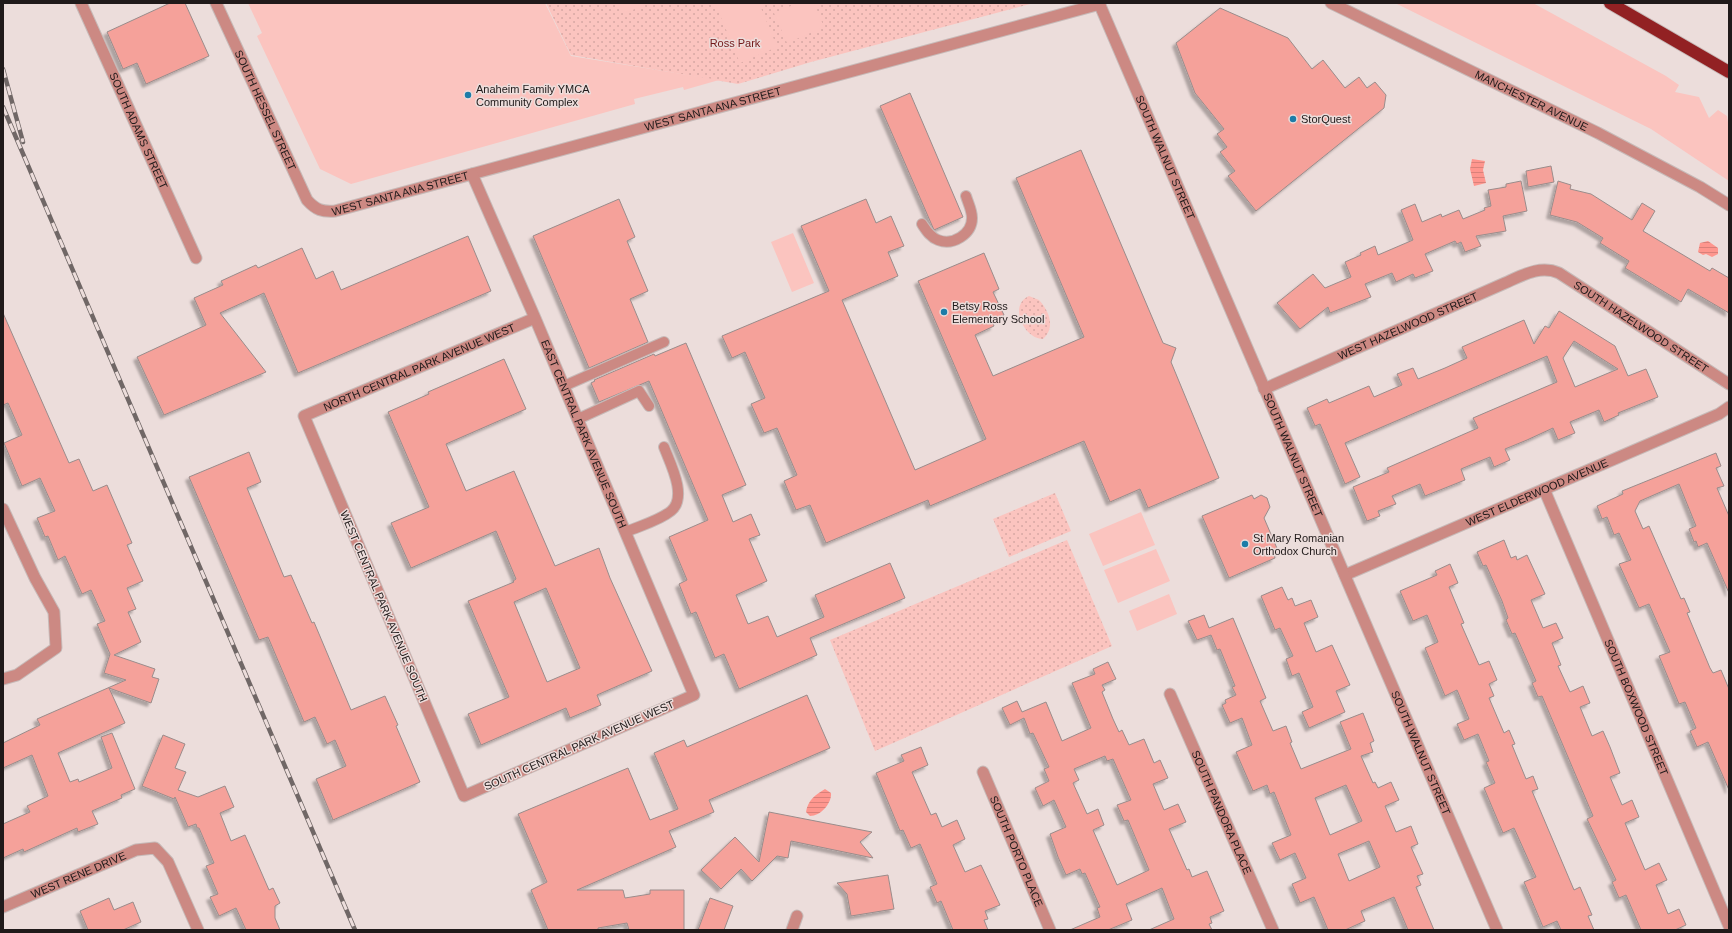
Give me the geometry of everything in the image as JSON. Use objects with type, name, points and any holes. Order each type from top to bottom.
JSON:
[{"type":"highway","points":[[1610,3],[1729,72]]},
{"type":"street","name":"SOUTH ADAMS STREET","points":[[81,3],[196,258]]},
{"type":"street","name":"SOUTH HESSEL STREET","points":[[216,3],[307,200],[322,212]]},
{"type":"street","name":"WEST SANTA ANA STREET","points":[[322,212],[335,210],[472,174],[1100,3]]},
{"type":"street","name":"SOUTH WALNUT STREET","points":[[1100,3],[1264,389],[1497,930]]},
{"type":"street","name":"MANCHESTER AVENUE","points":[[1331,3],[1598,133],[1700,187],[1729,205]]},
{"type":"street","name":"EAST CENTRAL PARK AVENUE SOUTH","points":[[472,174],[564,386],[694,695]]},
{"type":"street","name":"WEST HAZELWOOD STREET","points":[[1264,389],[1528,273],[1544,269],[1552,270]]},
{"type":"street","name":"SOUTH HAZELWOOD STREET","points":[[1552,270],[1729,384]]},
{"type":"street","name":"NORTH CENTRAL PARK AVENUE WEST","points":[[304,416],[535,318]]},
{"type":"street","name":"WEST ELDERWOOD AVENUE","points":[[1345,575],[1719,414],[1729,408]]},
{"type":"street","name":"WEST CENTRAL PARK AVENUE SOUTH","points":[[304,416],[464,796]]},
{"type":"street","name":"SOUTH BOXWOOD STREET","points":[[1544,489],[1729,926]]},
{"type":"street","points":[[3,509],[35,578],[54,612],[56,648],[17,675],[3,679]]},
{"type":"street","name":"SOUTH PANDORA PLACE","points":[[1170,694],[1273,930]]},
{"type":"street","name":"SOUTH CENTRAL PARK AVENUE WEST","points":[[464,796],[694,695]]},
{"type":"street","name":"SOUTH PORTO PLACE","points":[[983,772],[1050,930]]},
{"type":"street","name":"WEST RENE DRIVE","points":[[3,907],[136,850],[155,848],[168,862],[198,930]]},
{"type":"street","points":[[792,930],[797,916]]},
{"type":"lane","points":[[922,224],[929,234],[937,240],[946,242],[957,240],[966,233],[971,225],[972,216],[966,196]]},
{"type":"lane","points":[[564,386],[664,342]]},
{"type":"lane","points":[[578,419],[639,391],[649,406]]},
{"type":"lane","points":[[626,532],[671,511],[677,502],[678,489],[664,447]]},
{"type":"green space","name":"Anaheim Family YMCA Community Complex","points":[[248,3],[545,3],[571,56],[719,80],[684,90],[683,87],[634,99],[635,104],[351,184],[320,169],[257,36],[262,33]]},
{"type":"green space","name":"Ross Park","points":[[546,3],[1034,3],[811,62],[738,84],[571,55]]},
{"type":"green space","points":[[619,3],[648,3],[624,14]]},
{"type":"green space","points":[[715,3],[759,3],[777,47],[740,63]]},
{"type":"green space","points":[[798,3],[814,3],[824,27],[787,43],[774,13]]},
{"type":"green space","points":[[1395,3],[1533,3],[1666,76],[1679,85],[1675,92],[1699,97],[1709,118],[1718,110],[1727,116],[1729,129],[1729,181],[1651,129]]},
{"type":"green space","points":[[793,233],[814,283],[792,292],[771,242]]},
{"type":"green space","points":[[1029,296],[1039,300],[1043,304],[1050,319],[1049,329],[1043,339],[1036,338],[1030,334],[1021,321],[1019,314],[1020,307],[1023,300]]},
{"type":"green space","points":[[1055,493],[1071,531],[1009,557],[993,519]]},
{"type":"green space","points":[[1141,512],[1155,545],[1103,566],[1089,534]]},
{"type":"green space","points":[[1067,540],[1112,646],[875,751],[830,640]]},
{"type":"green space","points":[[1156,549],[1170,581],[1118,603],[1104,570]]},
{"type":"green space","points":[[1169,594],[1177,614],[1137,631],[1129,611]]},
{"type":"shaded area","points":[[1472,159],[1485,161],[1483,170],[1486,183],[1474,186],[1470,169]]},
{"type":"shaded area","points":[[1708,241],[1718,248],[1718,254],[1712,257],[1698,252],[1700,243]]},
{"type":"shaded area","points":[[825,789],[831,793],[828,805],[818,814],[810,816],[806,812],[808,804],[815,796]]},
{"type":"building","points":[[170,3],[185,3],[209,56],[146,84],[137,63],[123,69],[107,32]]},
{"type":"building","name":"StorQuest","points":[[1220,8],[1288,38],[1312,69],[1323,60],[1345,88],[1359,77],[1367,88],[1375,82],[1386,95],[1384,108],[1256,211],[1228,176],[1235,171],[1220,152],[1227,147],[1217,134],[1224,129],[1195,93],[1176,43]]},
{"type":"building","points":[[910,93],[963,217],[934,230],[880,106]]},
{"type":"building","points":[[1081,150],[1163,343],[1176,348],[1171,362],[1219,478],[1148,508],[1140,489],[1110,502],[1084,441],[930,506],[928,500],[826,543],[810,505],[796,510],[784,481],[797,475],[777,428],[764,433],[751,404],[765,398],[745,352],[732,358],[722,336],[829,291],[801,226],[866,199],[876,223],[891,216],[904,246],[888,252],[898,276],[842,300],[915,470],[986,439],[918,281],[984,253],[999,289],[993,292],[1004,315],[992,321],[994,326],[975,335],[993,376],[1084,337],[1016,178]]},
{"type":"building","points":[[1551,166],[1554,182],[1528,187],[1526,171]]},
{"type":"building","points":[[1521,181],[1527,211],[1503,216],[1506,231],[1476,236],[1481,246],[1465,252],[1461,242],[1457,244],[1455,241],[1425,254],[1433,271],[1415,278],[1413,274],[1396,282],[1392,273],[1365,284],[1371,297],[1330,313],[1328,307],[1300,329],[1277,303],[1313,274],[1325,288],[1351,277],[1345,262],[1361,255],[1360,253],[1375,246],[1378,255],[1413,240],[1401,210],[1415,204],[1422,222],[1441,214],[1442,217],[1459,210],[1463,219],[1491,206],[1488,190],[1506,187],[1506,184]]},
{"type":"building","points":[[1558,181],[1571,185],[1570,189],[1591,194],[1632,220],[1642,203],[1655,211],[1643,231],[1710,271],[1712,268],[1729,278],[1729,313],[1688,289],[1681,302],[1625,268],[1629,261],[1600,243],[1603,238],[1577,222],[1550,215]]},
{"type":"building","points":[[619,199],[635,237],[627,241],[648,291],[630,299],[648,342],[589,368],[533,236]]},
{"type":"building","points":[[468,236],[491,291],[298,373],[264,293],[220,313],[266,372],[164,415],[137,357],[206,325],[194,298],[223,285],[221,281],[256,265],[258,268],[302,248],[316,279],[333,271],[341,290]]},
{"type":"building","points":[[1559,311],[1615,346],[1628,376],[1646,369],[1658,397],[1618,413],[1619,415],[1604,422],[1599,410],[1570,422],[1575,433],[1558,440],[1553,428],[1505,449],[1510,460],[1494,467],[1490,457],[1461,469],[1465,480],[1425,496],[1420,484],[1392,496],[1396,504],[1378,511],[1380,516],[1367,521],[1353,487],[1389,472],[1387,468],[1478,428],[1473,418],[1557,382],[1547,356],[1345,443],[1360,477],[1345,484],[1320,424],[1315,426],[1307,408],[1327,399],[1329,403],[1369,386],[1374,397],[1402,385],[1397,374],[1413,368],[1418,379],[1445,368],[1467,358],[1462,347],[1524,320],[1534,344],[1545,326],[1549,328]],"holes":[[[1574,341],[1618,369],[1575,387],[1563,358]]]},
{"type":"building","points":[[3,313],[69,463],[79,459],[93,491],[107,485],[132,543],[127,545],[143,581],[127,588],[136,609],[128,612],[141,642],[114,655],[155,669],[152,677],[159,679],[151,703],[109,688],[125,723],[58,753],[70,782],[78,779],[79,782],[112,768],[101,737],[112,733],[135,789],[121,795],[122,798],[92,811],[98,824],[78,832],[77,828],[24,852],[23,849],[3,858],[3,824],[30,812],[27,806],[48,796],[32,755],[3,768],[3,743],[40,725],[37,719],[126,680],[104,673],[110,654],[97,624],[105,621],[91,590],[82,594],[65,556],[58,560],[48,536],[45,537],[37,518],[55,511],[40,478],[22,486],[4,443],[22,435],[8,403],[3,405]]},
{"type":"building","points":[[686,343],[746,485],[722,495],[733,522],[751,514],[760,535],[749,539],[767,581],[736,595],[748,624],[768,616],[777,637],[824,617],[815,595],[890,563],[905,598],[810,638],[817,655],[739,689],[724,654],[715,658],[696,612],[691,614],[679,584],[687,580],[669,537],[708,520],[649,381],[599,402],[591,383],[595,381],[594,380],[654,354],[655,356]]},
{"type":"building","points":[[504,359],[526,409],[446,444],[466,491],[514,471],[555,566],[599,548],[610,578],[652,671],[597,695],[601,705],[570,718],[566,708],[481,745],[468,714],[509,697],[468,601],[514,582],[513,581],[516,579],[496,531],[411,568],[391,523],[429,507],[388,412],[429,394],[428,392]],"holes":[[[546,588],[580,668],[547,682],[514,602]]]},
{"type":"building","points":[[249,452],[261,482],[247,488],[284,577],[291,575],[312,623],[314,622],[351,710],[385,696],[420,782],[333,820],[316,779],[346,766],[335,740],[327,744],[315,717],[304,722],[268,637],[259,640],[189,477]]},
{"type":"building","points":[[1716,453],[1721,466],[1716,468],[1724,486],[1717,488],[1729,516],[1729,593],[1707,543],[1698,547],[1696,541],[1694,542],[1689,529],[1696,526],[1679,484],[1640,501],[1635,511],[1643,529],[1649,526],[1681,599],[1684,598],[1690,612],[1687,613],[1710,668],[1713,673],[1721,670],[1729,689],[1729,790],[1708,742],[1697,747],[1690,731],[1696,728],[1685,702],[1679,704],[1659,656],[1670,652],[1649,604],[1639,608],[1619,564],[1631,560],[1619,533],[1614,535],[1607,517],[1602,519],[1597,506],[1623,494],[1622,491]]},
{"type":"building","name":"St Mary Romanian Orthodox Church","points":[[1252,495],[1254,499],[1261,495],[1267,498],[1270,507],[1264,518],[1279,553],[1274,555],[1275,558],[1229,578],[1202,516]]},
{"type":"building","points":[[1504,540],[1511,558],[1516,556],[1517,560],[1527,555],[1545,594],[1531,600],[1543,628],[1556,623],[1563,638],[1552,643],[1561,665],[1558,666],[1570,692],[1583,686],[1590,703],[1580,707],[1592,736],[1603,731],[1620,773],[1610,777],[1622,805],[1632,800],[1639,817],[1625,823],[1645,870],[1659,863],[1667,880],[1656,885],[1668,914],[1679,909],[1686,925],[1675,930],[1641,930],[1626,895],[1619,898],[1612,882],[1616,880],[1587,819],[1593,816],[1542,696],[1538,697],[1532,683],[1536,681],[1515,633],[1512,634],[1506,620],[1508,618],[1502,601],[1486,565],[1483,566],[1477,552]]},
{"type":"building","points":[[1450,564],[1458,583],[1449,587],[1464,623],[1461,624],[1479,665],[1489,661],[1497,680],[1489,684],[1494,696],[1489,698],[1504,733],[1509,730],[1515,744],[1512,745],[1526,779],[1533,776],[1538,789],[1532,791],[1574,890],[1580,887],[1592,915],[1588,916],[1594,930],[1561,930],[1557,921],[1543,927],[1524,882],[1536,877],[1514,828],[1503,833],[1484,788],[1495,783],[1486,762],[1489,761],[1478,734],[1464,740],[1457,724],[1469,719],[1457,690],[1445,696],[1425,648],[1438,642],[1427,615],[1413,621],[1400,591],[1437,575],[1435,571]]},
{"type":"building","points":[[1282,587],[1288,600],[1292,598],[1295,606],[1311,600],[1318,617],[1304,623],[1316,652],[1332,645],[1350,685],[1336,691],[1345,712],[1309,728],[1302,712],[1313,707],[1299,673],[1292,676],[1286,659],[1293,656],[1280,628],[1275,630],[1261,596]]},
{"type":"building","points":[[1204,615],[1209,628],[1233,618],[1266,698],[1260,701],[1273,731],[1286,726],[1292,742],[1290,743],[1301,769],[1351,749],[1340,722],[1363,713],[1374,741],[1370,743],[1373,752],[1361,756],[1373,783],[1375,782],[1378,788],[1391,782],[1399,800],[1385,806],[1396,832],[1411,826],[1418,844],[1411,847],[1423,874],[1417,876],[1421,885],[1416,887],[1434,930],[1408,930],[1394,897],[1361,911],[1365,921],[1345,930],[1328,930],[1314,897],[1300,903],[1292,884],[1306,878],[1295,853],[1280,860],[1272,843],[1291,835],[1274,792],[1270,794],[1267,785],[1253,791],[1236,752],[1252,745],[1242,718],[1230,723],[1222,705],[1226,703],[1225,700],[1236,695],[1232,687],[1235,686],[1220,649],[1217,650],[1211,635],[1197,640],[1188,621]],"holes":[[[1346,785],[1362,821],[1330,835],[1315,798]],[[1369,841],[1380,867],[1349,881],[1338,854]]]},
{"type":"building","points":[[1108,662],[1116,679],[1102,685],[1105,690],[1102,692],[1119,732],[1122,730],[1129,745],[1144,739],[1154,763],[1160,760],[1168,778],[1153,784],[1164,810],[1178,804],[1186,822],[1169,829],[1187,870],[1189,869],[1192,877],[1207,871],[1224,911],[1210,917],[1212,923],[1209,924],[1212,930],[1149,930],[1174,919],[1162,888],[1126,904],[1132,920],[1108,930],[1070,930],[1100,917],[1097,908],[1100,907],[1085,873],[1082,874],[1080,869],[1066,875],[1058,857],[1050,834],[1066,827],[1054,800],[1043,806],[1035,788],[1049,781],[1044,769],[1049,767],[1033,733],[1030,734],[1024,718],[1010,725],[1002,708],[1017,701],[1022,712],[1046,702],[1062,741],[1091,728],[1072,683],[1095,674],[1093,669]],"holes":[[[1105,756],[1107,761],[1113,759],[1131,800],[1117,805],[1124,821],[1128,820],[1149,870],[1117,885],[1093,830],[1104,825],[1098,809],[1087,814],[1073,783],[1079,780],[1074,769]]]},
{"type":"building","points":[[807,695],[830,748],[709,800],[714,812],[669,831],[676,847],[577,890],[623,890],[625,898],[650,894],[650,890],[684,890],[684,930],[629,930],[627,923],[598,928],[598,930],[548,930],[531,890],[547,882],[518,814],[628,768],[650,820],[678,809],[654,753],[684,740],[687,747]]},
{"type":"building","points":[[163,735],[185,744],[175,768],[186,772],[178,790],[198,797],[225,786],[234,807],[220,813],[231,841],[245,835],[269,890],[273,888],[280,903],[275,906],[275,918],[280,930],[246,930],[236,908],[219,916],[210,897],[218,894],[206,866],[214,863],[199,828],[197,828],[196,824],[188,827],[175,797],[174,799],[142,786]]},
{"type":"building","points":[[921,747],[928,765],[912,772],[931,815],[936,813],[942,827],[957,820],[965,839],[953,845],[965,872],[981,865],[1000,905],[985,911],[988,919],[984,920],[988,930],[953,930],[941,901],[937,903],[930,887],[937,884],[920,844],[911,848],[903,830],[900,831],[876,773],[904,761],[901,755]]},
{"type":"building","points":[[769,812],[872,832],[860,842],[873,858],[791,841],[788,858],[777,856],[752,881],[741,869],[721,889],[701,870],[735,837],[759,862]]},
{"type":"building","points":[[888,875],[894,909],[851,916],[847,894],[837,883]]},
{"type":"building","points":[[109,898],[114,910],[133,902],[141,922],[123,930],[88,930],[80,911]]},
{"type":"building","points":[[710,898],[733,906],[724,930],[698,930]]},
{"type":"railway","points":[[3,69],[23,142]]},
{"type":"railway","points":[[3,107],[355,930]]},
{"type":"place","name":"Anaheim Family YMCA Community Complex","points":[[468,95]]},
{"type":"place","name":"StorQuest","points":[[1293,119]]},
{"type":"place","name":"Betsy Ross Elementary School","points":[[944,312]]},
{"type":"place","name":"St Mary Romanian Orthodox Church","points":[[1245,544]]}]
